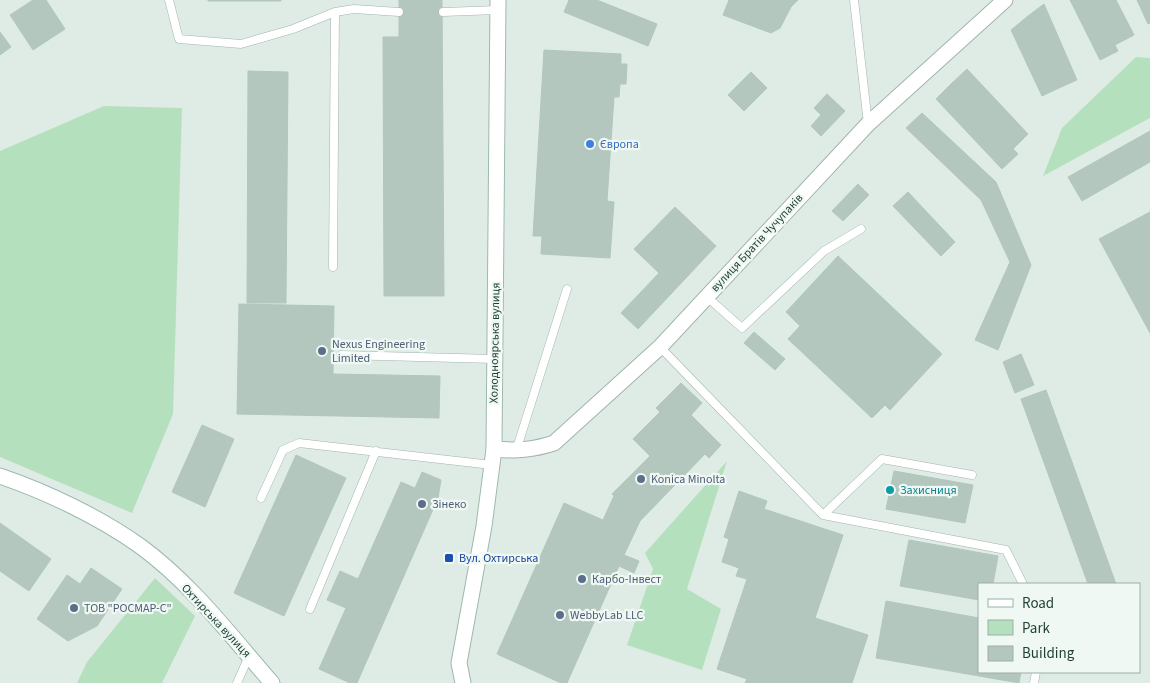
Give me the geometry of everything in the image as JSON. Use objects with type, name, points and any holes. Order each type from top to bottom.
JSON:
[{"type":"street","name":"вулиця Братів Чучупаків","points":[[494,449],[535,450],[554,443],[660,347],[868,124],[1005,0]]},
{"type":"street","name":"Холодноярська вулиця","points":[[463,683],[459,663],[484,526],[494,449],[498,5]]},
{"type":"street","name":"Охтирська вулиця","points":[[0,476],[89,515],[140,546],[192,592],[272,683]]},
{"type":"lane","points":[[169,0],[179,38],[241,44],[293,29],[335,12],[382,10],[399,12]]},
{"type":"lane","points":[[382,0],[382,10]]},
{"type":"lane","points":[[854,0],[868,124]]},
{"type":"lane","points":[[442,12],[498,5]]},
{"type":"lane","points":[[333,267],[335,12]]},
{"type":"lane","points":[[706,297],[742,328],[824,251],[861,229]]},
{"type":"lane","points":[[516,451],[567,289]]},
{"type":"lane","points":[[660,347],[823,515],[1006,550],[1022,583]]},
{"type":"lane","points":[[341,355],[495,358]]},
{"type":"lane","points":[[261,498],[283,450],[299,443],[492,465]]},
{"type":"lane","points":[[310,609],[376,451]]},
{"type":"lane","points":[[823,515],[882,459],[972,476]]},
{"type":"lane","points":[[237,683],[249,656]]},
{"type":"green space","points":[[1136,57],[1150,58],[1150,118],[1043,176],[1062,128]]},
{"type":"green space","points":[[104,106],[182,108],[173,414],[132,513],[0,457],[0,151]]},
{"type":"green space","points":[[727,461],[687,589],[721,609],[702,670],[627,645],[653,569],[645,553]]},
{"type":"green space","points":[[155,578],[195,616],[162,683],[77,683],[87,662]]},
{"type":"building","points":[[33,0],[46,0],[65,29],[33,50],[10,15]]},
{"type":"building","points":[[281,0],[281,1],[208,1]]},
{"type":"building","points":[[399,0],[442,0],[444,296],[384,296],[383,37],[399,37]]},
{"type":"building","points":[[569,0],[597,0],[657,24],[648,46],[564,12]]},
{"type":"building","points":[[729,0],[798,0],[791,7],[780,28],[771,33],[723,15]]},
{"type":"building","points":[[1070,0],[1092,0],[1118,51],[1100,60]]},
{"type":"building","points":[[1092,0],[1116,0],[1134,35],[1115,45]]},
{"type":"building","points":[[1137,0],[1150,0],[1150,23],[1148,24]]},
{"type":"building","points":[[1044,4],[1077,80],[1061,87],[1028,16]]},
{"type":"building","points":[[1028,16],[1061,87],[1042,96],[1011,30]]},
{"type":"building","points":[[0,32],[11,47],[0,55]]},
{"type":"building","points":[[544,50],[621,54],[621,64],[627,64],[626,84],[620,84],[619,97],[614,97],[607,201],[614,202],[610,258],[541,254],[542,236],[533,236]]},
{"type":"building","points":[[967,69],[1028,134],[1013,149],[951,84]]},
{"type":"building","points":[[248,71],[288,72],[286,303],[247,303]]},
{"type":"building","points":[[751,72],[767,88],[744,111],[728,95]]},
{"type":"building","points":[[951,84],[1018,154],[1002,169],[936,99]]},
{"type":"building","points":[[827,94],[845,111],[821,136],[811,126],[821,115],[814,108]]},
{"type":"building","points":[[922,113],[996,182],[1031,265],[998,350],[975,340],[1010,262],[981,200],[906,128]]},
{"type":"building","points":[[1150,131],[1150,162],[1082,201],[1068,177]]},
{"type":"building","points":[[858,184],[869,195],[843,221],[832,211]]},
{"type":"building","points":[[908,192],[955,242],[941,256],[893,206]]},
{"type":"building","points":[[675,207],[716,246],[638,329],[621,313],[659,273],[634,249]]},
{"type":"building","points":[[1150,212],[1150,333],[1099,239]]},
{"type":"building","points":[[838,256],[942,354],[890,410],[885,405],[872,418],[788,339],[800,326],[786,312]]},
{"type":"building","points":[[239,304],[334,306],[333,374],[440,376],[439,418],[237,414]]},
{"type":"building","points":[[754,332],[785,359],[775,370],[744,343]]},
{"type":"building","points":[[1021,354],[1034,385],[1015,393],[1003,362]]},
{"type":"building","points":[[681,383],[702,403],[691,415],[721,445],[709,458],[705,454],[640,521],[612,494],[650,456],[633,439],[660,412],[656,408]]},
{"type":"building","points":[[1046,390],[1116,583],[1088,583],[1021,399]]},
{"type":"building","points":[[202,425],[234,439],[205,507],[172,492]]},
{"type":"building","points":[[296,455],[346,478],[284,616],[234,593]]},
{"type":"building","points":[[894,471],[973,485],[965,523],[886,509]]},
{"type":"building","points":[[422,472],[441,480],[438,498],[357,683],[350,683],[319,669],[346,608],[327,600],[340,571],[358,579],[401,482],[415,488]]},
{"type":"building","points":[[739,491],[767,501],[764,509],[843,535],[815,618],[868,635],[852,683],[745,683],[747,679],[717,669],[747,579],[736,576],[739,568],[722,562],[729,539],[724,537]]},
{"type":"building","points":[[614,496],[640,521],[624,555],[639,561],[634,573],[619,566],[567,683],[561,683],[497,654],[564,503],[603,520]]},
{"type":"building","points":[[0,523],[51,559],[29,591],[0,571]]},
{"type":"building","points":[[909,540],[998,556],[993,583],[978,583],[978,600],[900,586]]},
{"type":"building","points":[[91,568],[122,589],[97,626],[68,641],[37,619],[67,575],[80,584]]},
{"type":"building","points":[[886,601],[978,618],[978,673],[1021,673],[1019,683],[876,658]]},
{"type":"place","name":"Європа","points":[[590,144]]},
{"type":"place","name":"Nexus Engineering Limited","points":[[322,351]]},
{"type":"place","name":"Konica Minolta","points":[[641,479]]},
{"type":"place","name":"Захисниця","points":[[890,490]]},
{"type":"place","name":"Зінеко","points":[[422,504]]},
{"type":"place","name":"Вул. Охтирська","points":[[449,558]]},
{"type":"place","name":"Карбо-Інвест","points":[[582,579]]},
{"type":"place","name":"ТОВ \"РОСМАР-С\"","points":[[74,608]]},
{"type":"place","name":"WebbyLab LLC","points":[[560,615]]}]
